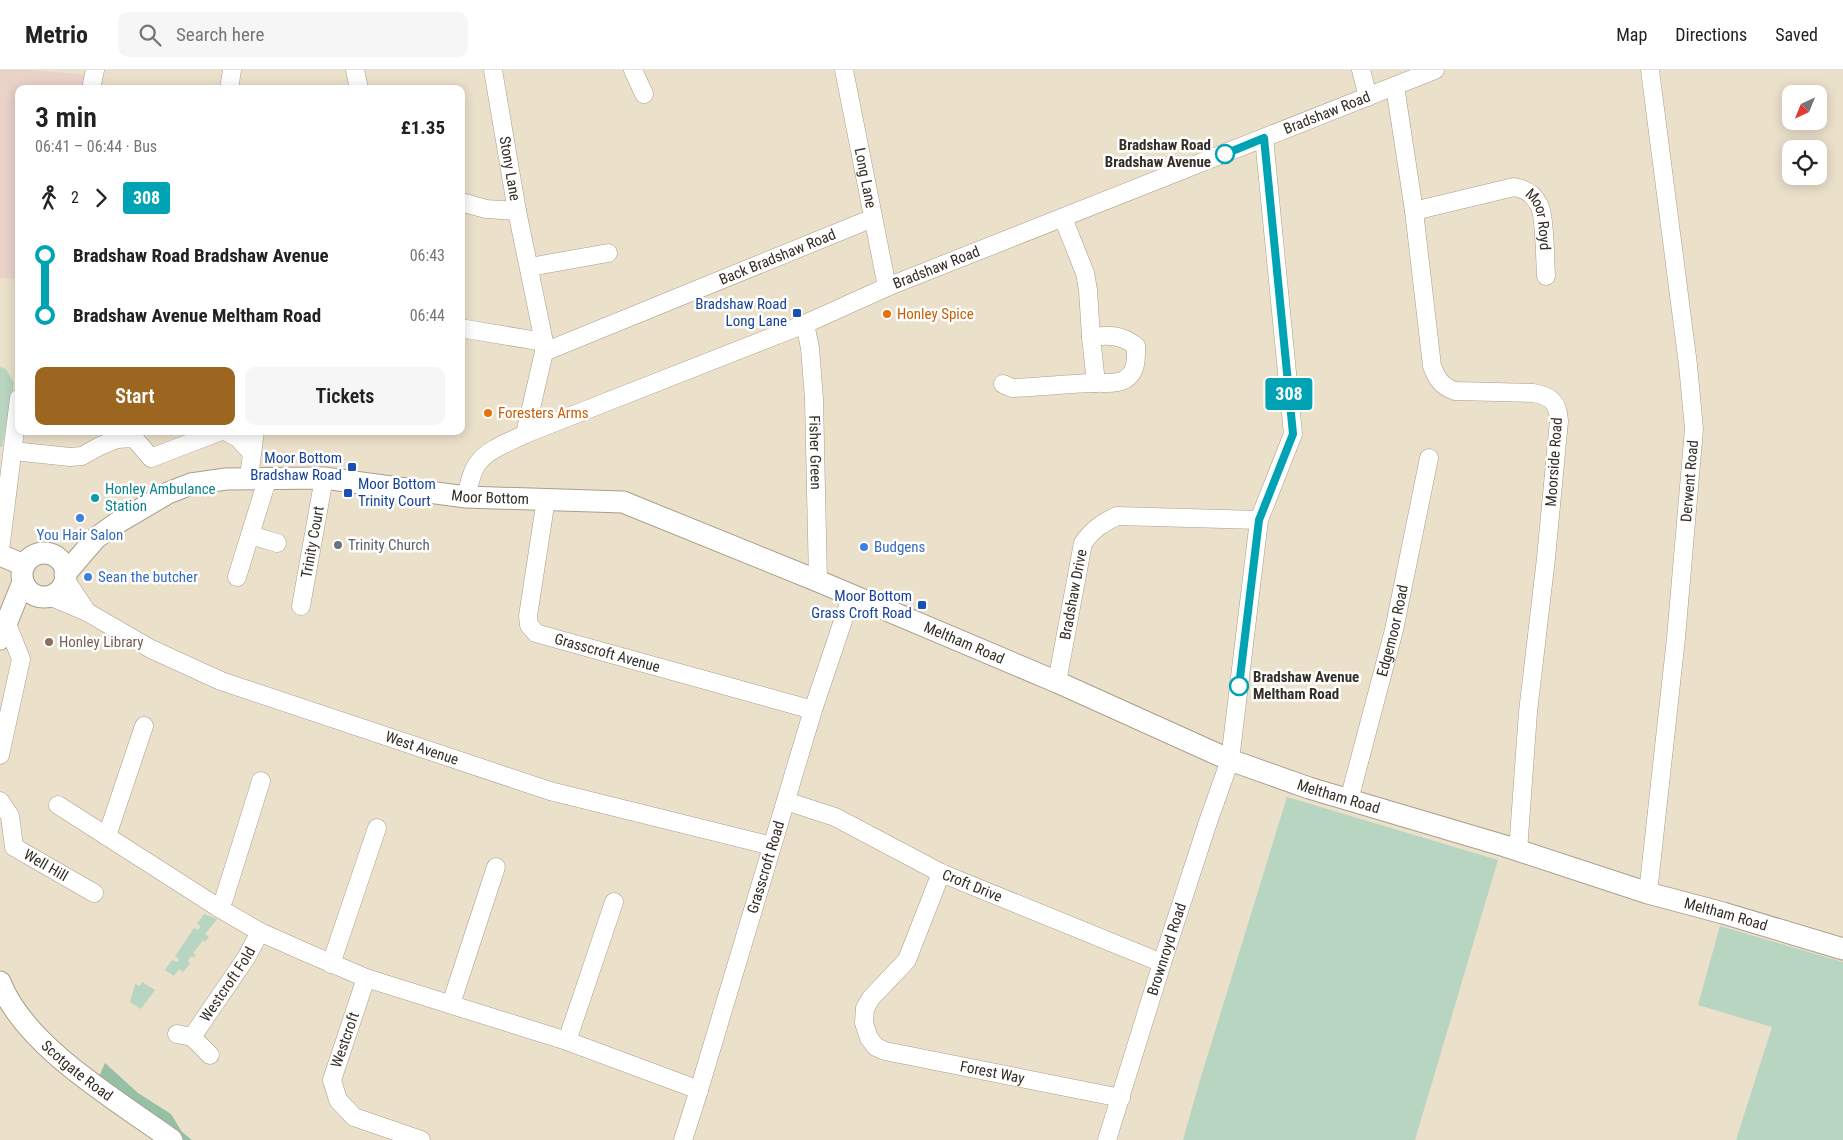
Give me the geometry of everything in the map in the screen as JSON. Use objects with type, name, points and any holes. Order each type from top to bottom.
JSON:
[{"type":"street","points":[[92,85],[95,70]]},
{"type":"street","points":[[230,85],[232,70]]},
{"type":"street","points":[[355,70],[358,85]]},
{"type":"street","name":"Stony Lane","points":[[493,70],[517,211],[530,267],[544,347],[526,434]]},
{"type":"street","points":[[633,70],[644,94]]},
{"type":"street","name":"Long Lane","points":[[844,70],[887,286]]},
{"type":"street","points":[[1361,70],[1368,97]]},
{"type":"street","name":"Derwent Road","points":[[1648,893],[1676,638],[1694,429],[1688,365],[1650,70]]},
{"type":"street","name":"Bradshaw Road","points":[[466,497],[478,462],[489,453],[526,434],[805,324],[887,286],[1432,71]]},
{"type":"street","name":"Moorside Road","points":[[1395,86],[1414,211],[1432,366],[1436,378],[1445,388],[1454,391],[1545,395],[1553,402],[1558,411],[1559,420],[1546,558],[1528,712],[1518,851]]},
{"type":"street","name":"Brownroyd Road","points":[[1108,1140],[1132,1055],[1230,760],[1259,520],[1293,434],[1264,138]]},
{"type":"street","name":"Moor Royd","points":[[1414,211],[1514,187],[1523,189],[1533,196],[1540,206],[1546,276]]},
{"type":"street","points":[[465,203],[486,209],[517,211]]},
{"type":"street","name":"Back Bradshaw Road","points":[[544,347],[874,218]]},
{"type":"street","points":[[1063,218],[1085,273],[1096,383]]},
{"type":"street","points":[[530,267],[608,253]]},
{"type":"street","name":"Fisher Green","points":[[805,324],[810,348],[814,399],[818,581]]},
{"type":"street","points":[[466,330],[544,347]]},
{"type":"street","points":[[1003,384],[1012,388],[1113,383],[1125,380],[1133,371],[1136,360],[1136,346],[1125,339],[1108,335],[1090,337]]},
{"type":"street","points":[[0,551],[15,433]]},
{"type":"street","points":[[13,451],[70,457],[82,456],[117,439],[134,438],[151,458],[211,435]]},
{"type":"street","points":[[232,435],[238,438],[252,453]]},
{"type":"street","points":[[237,577],[250,535],[259,477],[252,453],[254,435]]},
{"type":"street","name":"Edgemoor Road","points":[[1349,800],[1394,630],[1429,458]]},
{"type":"street","name":"Moor Bottom","points":[[65,576],[96,538],[117,523],[168,493],[191,484],[226,478],[324,478],[466,497],[623,502],[851,596]]},
{"type":"street","name":"Trinity Court","points":[[302,606],[324,478]]},
{"type":"street","name":"Grasscroft Avenue","points":[[546,499],[528,616],[529,625],[536,632],[588,649],[813,710]]},
{"type":"street","name":"Bradshaw Drive","points":[[1057,682],[1083,543],[1090,533],[1103,522],[1117,516],[1259,520]]},
{"type":"street","points":[[250,535],[277,543]]},
{"type":"street","name":"Moor Bottom","points":[[45,553],[96,538]]},
{"type":"street","points":[[45,553],[56,557],[60,561],[65,576],[62,587],[57,592],[47,596],[3,631],[24,574],[33,556],[45,553]]},
{"type":"street","points":[[0,555],[24,574],[32,593],[47,596]]},
{"type":"street","name":"West Avenue","points":[[65,576],[87,612]]},
{"type":"street","name":"West Avenue","points":[[47,596],[87,612],[151,649],[221,681],[550,791],[772,846]]},
{"type":"street","name":"Meltham Road","points":[[851,596],[1057,682],[1230,760],[1349,800],[1648,893],[1843,948]]},
{"type":"street","name":"Grasscroft Road","points":[[682,1140],[699,1090],[813,710],[851,596]]},
{"type":"street","points":[[0,755],[21,659],[3,631]]},
{"type":"street","points":[[107,836],[144,726]]},
{"type":"street","points":[[219,908],[224,899],[260,781]]},
{"type":"street","name":"Well Hill","points":[[0,801],[10,816],[14,847],[94,893]]},
{"type":"street","name":"Croft Drive","points":[[786,801],[835,817],[941,873],[1162,963]]},
{"type":"street","points":[[58,805],[219,908],[260,932],[331,964],[366,978],[567,1041],[699,1090]]},
{"type":"street","points":[[331,964],[377,828]]},
{"type":"street","points":[[450,1004],[496,866]]},
{"type":"street","name":"Forest Way","points":[[941,873],[907,960],[871,998],[865,1008],[864,1023],[869,1038],[876,1047],[885,1051],[1121,1098]]},
{"type":"street","points":[[567,1041],[614,902]]},
{"type":"street","name":"Westcroft Fold","points":[[210,1055],[185,1036],[246,958],[260,932]]},
{"type":"street","name":"Westcroft","points":[[366,978],[332,1080],[338,1100],[354,1117],[420,1140]]},
{"type":"street","name":"Scotgate Road","points":[[0,982],[4,993],[16,1011],[40,1039],[80,1074],[172,1140]]},
{"type":"shaded area","points":[[0,70],[35,70],[85,75],[83,85],[15,85],[15,279],[0,278]]},
{"type":"green space","points":[[0,367],[6,369],[14,383],[2,447],[0,447]]},
{"type":"green space","points":[[1287,797],[1498,860],[1415,1140],[1183,1140]]},
{"type":"green space","points":[[204,914],[217,919],[205,934],[209,937],[204,943],[204,939],[193,953],[196,955],[194,958],[191,956],[188,961],[190,964],[183,972],[179,969],[174,976],[165,970],[172,960],[177,962],[179,960],[175,956],[194,928],[198,930],[201,926],[197,924]]},
{"type":"green space","points":[[1720,926],[1843,962],[1843,1140],[1736,1140],[1772,1027],[1698,1005]]},
{"type":"green space","points":[[142,982],[155,990],[141,1009],[130,1002],[135,984],[140,986]]},
{"type":"green space","points":[[105,1063],[138,1093],[171,1114],[182,1132],[192,1140],[178,1140],[97,1081]]},
{"type":"bus line","name":"308","points":[[1225,154],[1264,138],[1293,434],[1259,520],[1239,686]]},
{"type":"place","name":"Bradshaw Road Bradshaw Avenue","points":[[1225,154]]},
{"type":"place","name":"Bradshaw Road Long Lane","points":[[797,313]]},
{"type":"place","name":"Honley Spice","points":[[887,314]]},
{"type":"place","name":"Foresters Arms","points":[[488,413]]},
{"type":"place","name":"Moor Bottom Bradshaw Road","points":[[352,467]]},
{"type":"place","name":"Moor Bottom Trinity Court","points":[[348,493]]},
{"type":"place","name":"Honley Ambulance Station","points":[[95,498]]},
{"type":"place","name":"You Hair Salon","points":[[80,518]]},
{"type":"place","name":"Trinity Church","points":[[338,545]]},
{"type":"place","name":"Budgens","points":[[864,547]]},
{"type":"place","name":"Sean the butcher","points":[[88,577]]},
{"type":"place","name":"Moor Bottom Grass Croft Road","points":[[922,605]]},
{"type":"place","name":"Honley Library","points":[[49,642]]},
{"type":"place","name":"Bradshaw Avenue Meltham Road","points":[[1239,686]]}]
